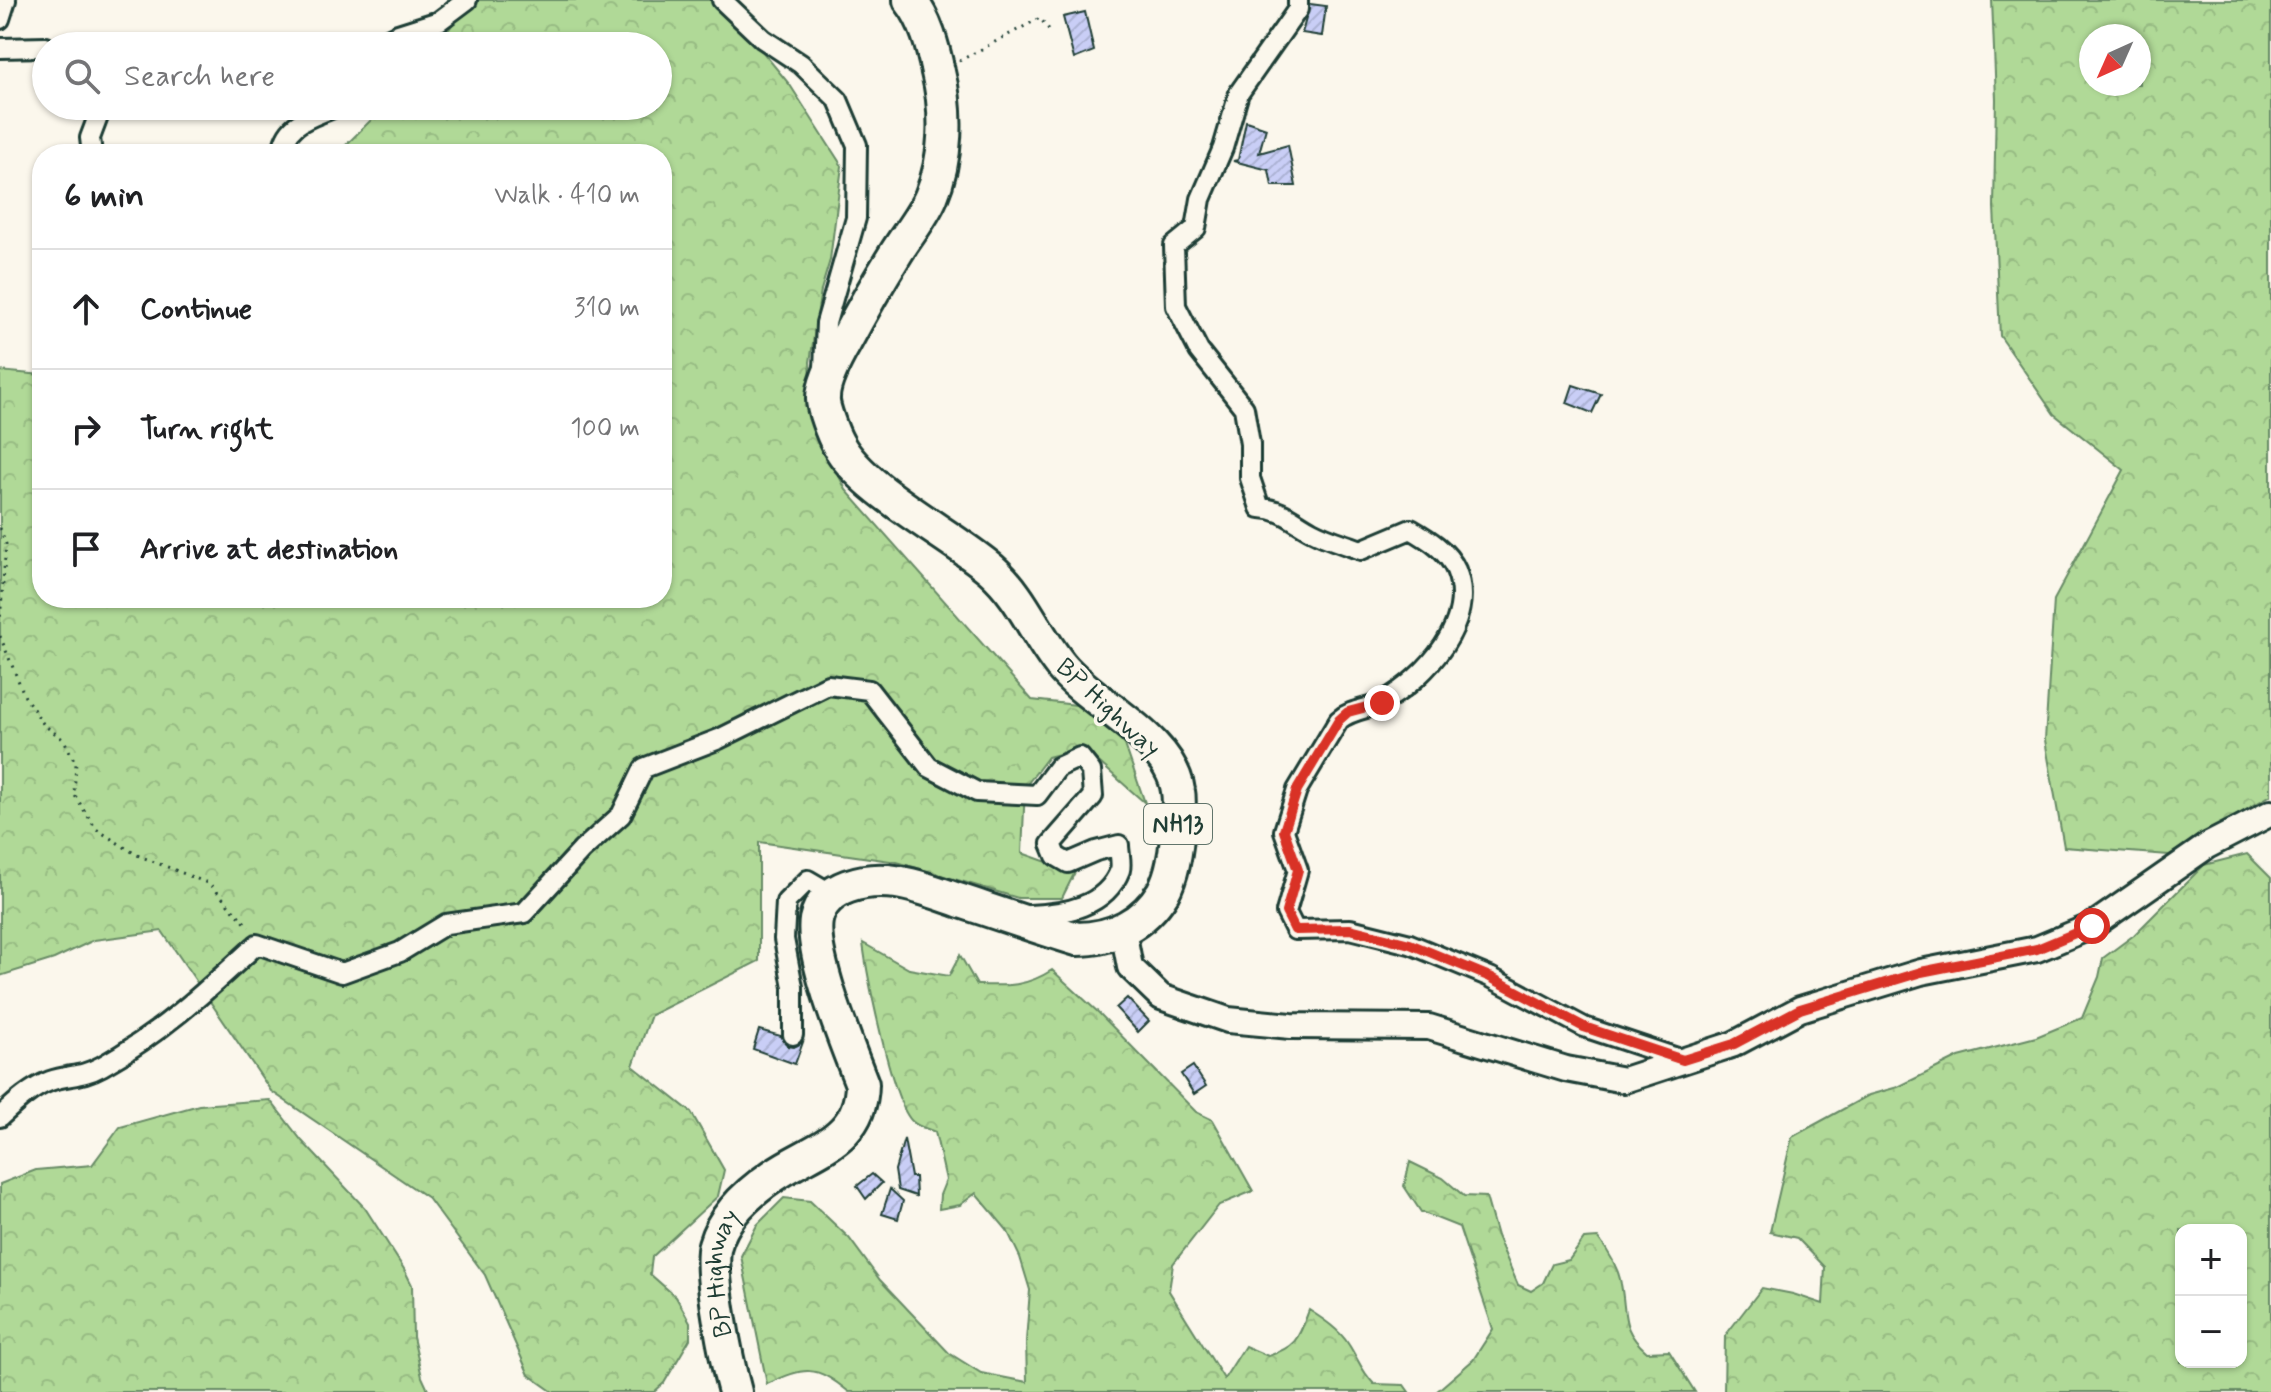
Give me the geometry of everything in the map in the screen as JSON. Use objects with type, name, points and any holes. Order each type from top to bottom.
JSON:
[{"type":"highway","points":[[822,398],[833,364],[868,299],[931,197],[943,152],[944,97],[932,46],[910,0]]},
{"type":"highway","name":"BP Highway","points":[[735,1392],[714,1277],[714,1249],[723,1221],[773,1176],[824,1148],[845,1130],[855,1117],[861,1101],[862,1084],[821,967],[817,946],[816,921],[832,894],[860,882],[896,882],[1077,939],[1104,936],[1123,930],[1152,907],[1169,877],[1177,834],[1178,792],[1165,759],[1141,735],[1075,682],[1059,663],[1015,593],[991,570],[953,539],[879,489],[852,464],[838,444],[822,398]]},
{"type":"street","points":[[0,19],[6,0]]},
{"type":"street","points":[[404,32],[439,21],[467,0]]},
{"type":"street","points":[[722,0],[763,39],[801,64],[838,100],[857,145],[856,218],[826,323],[822,398]]},
{"type":"street","points":[[1298,0],[1298,9],[1239,93],[1223,148],[1201,199],[1196,228],[1174,246],[1176,306],[1199,351],[1244,408],[1250,444],[1250,478],[1260,508],[1284,513],[1312,531],[1361,550],[1411,529],[1434,543],[1455,568],[1461,591],[1459,614],[1446,643],[1428,665],[1413,681],[1382,703],[1348,712],[1339,720],[1297,790],[1284,831],[1298,870],[1286,912],[1295,930],[1350,929],[1410,944],[1490,977],[1584,1027],[1683,1060]]},
{"type":"street","points":[[0,48],[32,47]]},
{"type":"street","points":[[91,144],[97,120]]},
{"type":"street","points":[[283,144],[304,120]]},
{"type":"street","points":[[0,1117],[19,1099],[50,1081],[86,1075],[144,1042],[199,998],[257,944],[342,973],[400,952],[446,924],[524,913],[582,850],[621,815],[644,768],[719,739],[828,685],[869,690],[929,767],[977,792],[1037,795],[1058,767],[1080,757],[1091,771],[1093,796],[1051,844],[1056,856],[1068,863],[1119,845],[1121,868],[1102,897],[1059,914],[1004,915]]},
{"type":"street","points":[[1123,930],[1130,967],[1161,997],[1228,1020],[1291,1026],[1429,1027],[1566,1069],[1624,1080],[1734,1044],[1800,1009],[1921,972],[2037,949],[2092,926],[2207,846],[2271,813]]},
{"type":"street","points":[[793,1035],[793,987],[784,939],[786,902],[808,880],[832,894]]},
{"type":"path","points":[[938,71],[1040,18],[1051,32]]},
{"type":"path","points":[[0,528],[6,544],[0,621]]},
{"type":"path","points":[[0,636],[25,697],[44,725],[64,740],[76,764],[74,794],[96,829],[137,855],[210,884],[247,923],[257,944]]},
{"type":"green space","points":[[470,0],[720,0],[790,85],[842,166],[830,260],[821,290],[810,362],[815,429],[846,490],[1032,700],[1094,707],[1125,745],[1145,803],[1083,748],[1048,757],[1025,787],[1022,853],[1075,872],[1062,898],[1018,898],[897,862],[759,842],[759,961],[651,1015],[633,1066],[691,1112],[724,1170],[718,1196],[652,1257],[650,1274],[676,1297],[690,1322],[690,1339],[664,1383],[654,1392],[553,1392],[529,1375],[485,1275],[428,1198],[271,1091],[162,931],[94,940],[54,959],[0,976],[0,371],[32,374],[32,608],[672,608],[672,144],[347,144],[371,120],[672,120],[672,32],[447,32]]},
{"type":"green space","points":[[1992,0],[2271,0],[2271,795],[2169,855],[2064,847],[2045,740],[2054,600],[2124,470],[2054,414],[2000,336],[1994,207],[1996,99]]},
{"type":"green space","points":[[2247,854],[2271,878],[2271,1392],[1724,1392],[1725,1336],[1762,1288],[1823,1304],[1825,1267],[1797,1238],[1770,1232],[1792,1137],[1869,1095],[1898,1087],[1959,1057],[2036,1037],[2082,1018],[2099,977],[2103,958],[2134,935],[2204,865]]},
{"type":"green space","points":[[863,943],[909,969],[949,976],[960,955],[977,985],[1016,984],[1034,980],[1052,970],[1196,1112],[1213,1120],[1253,1191],[1219,1205],[1173,1264],[1169,1291],[1224,1379],[1245,1346],[1268,1356],[1291,1345],[1299,1335],[1309,1310],[1341,1334],[1374,1384],[1404,1385],[1409,1392],[849,1392],[827,1377],[810,1371],[791,1374],[767,1384],[741,1256],[757,1225],[784,1198],[810,1201],[849,1238],[880,1280],[949,1353],[981,1373],[1027,1382],[1030,1290],[1020,1257],[1007,1230],[976,1193],[960,1205],[939,1209],[946,1180],[935,1132],[913,1122],[897,1091],[882,1038]]},
{"type":"green space","points":[[270,1100],[302,1141],[365,1208],[404,1269],[412,1285],[413,1337],[422,1377],[429,1392],[0,1392],[0,1184],[36,1170],[92,1165],[120,1127],[199,1105]]},
{"type":"green space","points":[[1410,1162],[1443,1178],[1464,1196],[1486,1197],[1497,1236],[1518,1285],[1531,1291],[1543,1283],[1552,1264],[1569,1260],[1584,1239],[1598,1238],[1618,1271],[1626,1321],[1632,1336],[1647,1352],[1669,1351],[1695,1392],[1436,1392],[1473,1360],[1493,1329],[1459,1227],[1421,1212],[1404,1186]]},
{"type":"building","points":[[1310,4],[1326,6],[1322,36],[1302,33]]},
{"type":"building","points":[[1085,12],[1094,51],[1074,59],[1063,17]]},
{"type":"building","points":[[1246,121],[1266,128],[1259,153],[1288,145],[1296,186],[1272,186],[1269,170],[1233,161],[1238,160]]},
{"type":"building","points":[[1573,385],[1601,394],[1592,413],[1567,403]]},
{"type":"building","points":[[1127,998],[1149,1021],[1138,1032],[1116,1008]]},
{"type":"building","points":[[759,1030],[781,1036],[788,1046],[794,1047],[803,1042],[795,1064],[753,1049]]},
{"type":"building","points":[[1193,1066],[1206,1086],[1194,1094],[1181,1074]]},
{"type":"building","points":[[904,1139],[911,1177],[915,1177],[916,1196],[898,1190],[895,1170]]},
{"type":"building","points":[[872,1174],[882,1183],[866,1199],[857,1186]]},
{"type":"building","points":[[890,1189],[903,1201],[898,1219],[882,1214]]},
{"type":"route","points":[[1382,703],[1348,712],[1339,720],[1297,790],[1284,831],[1298,870],[1286,912],[1295,930],[1350,929],[1410,944],[1490,977],[1584,1027],[1683,1060],[1734,1044],[1800,1009],[1921,972],[2037,949],[2092,926]]}]
